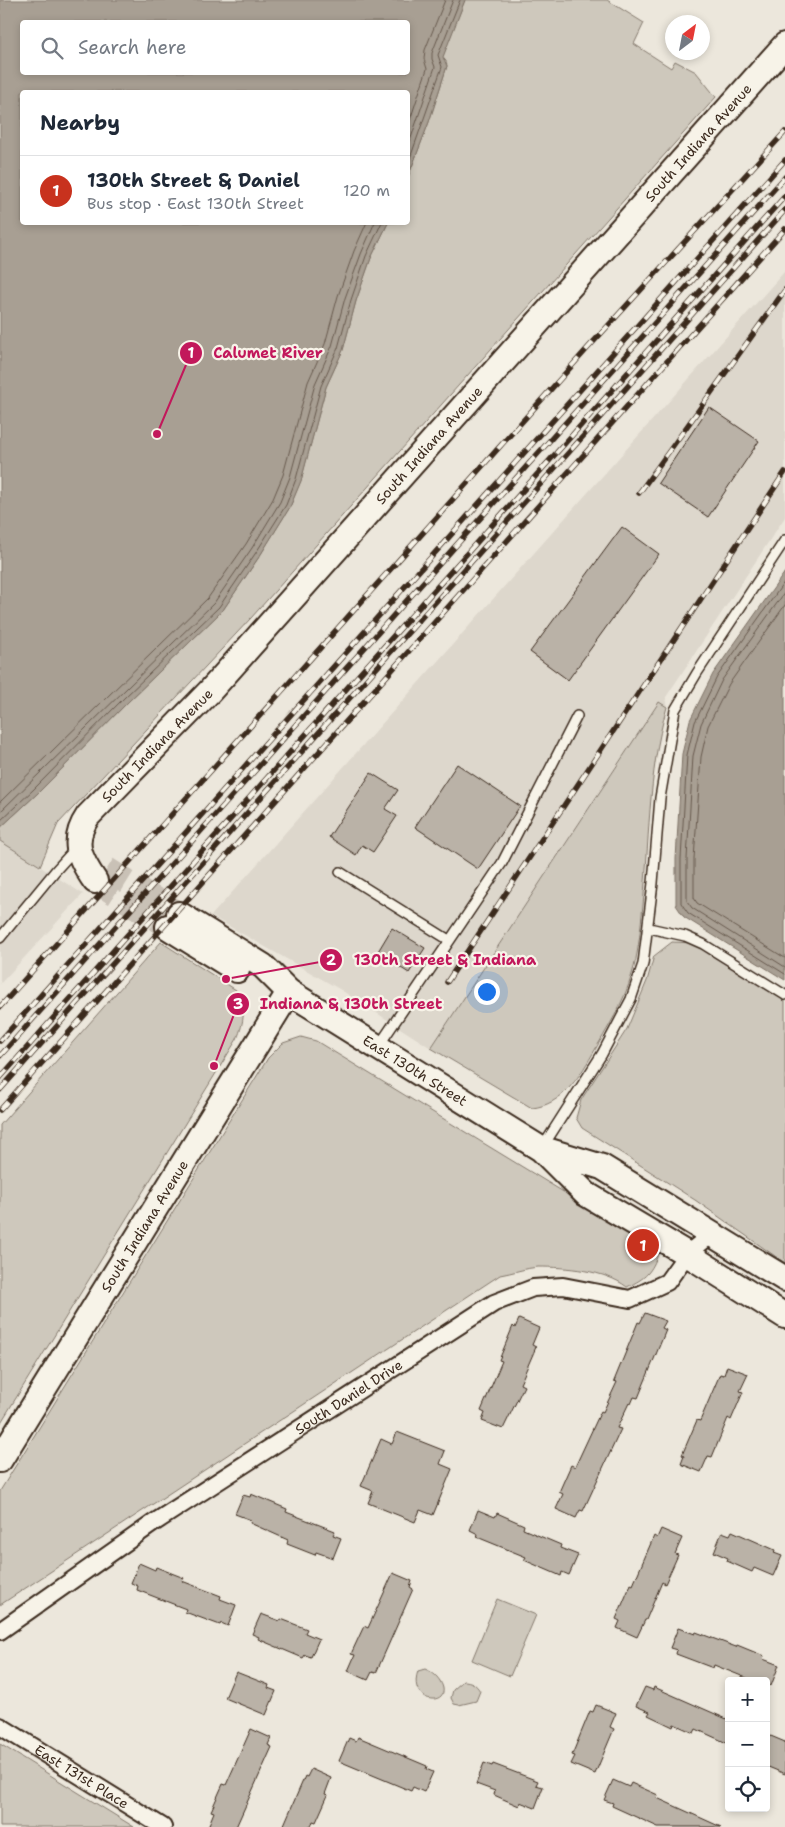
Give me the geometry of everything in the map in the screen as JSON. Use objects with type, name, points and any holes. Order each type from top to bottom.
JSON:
[{"type":"main road","name":"South Indiana Avenue","points":[[78,846],[81,826],[88,816],[235,663],[785,45]]},
{"type":"main road","points":[[78,846],[82,863],[101,875]]},
{"type":"main road","name":"East 130th Street","points":[[174,921],[254,980],[289,992],[541,1149],[586,1194],[687,1254],[785,1316]]},
{"type":"main road","name":"South Indiana Avenue","points":[[0,1460],[289,992]]},
{"type":"main road","name":"East 130th Street","points":[[541,1149],[602,1167],[785,1279]]},
{"type":"street","name":"South Daniel Drive","points":[[0,1631],[152,1524],[494,1303],[533,1288],[564,1286],[630,1299],[666,1282],[687,1254],[712,1234]]},
{"type":"street","name":"East 131st Place","points":[[0,1726],[163,1827]]},
{"type":"lane","points":[[541,1149],[602,1054],[631,999],[644,964],[660,798],[675,710],[697,673],[785,540]]},
{"type":"lane","points":[[378,1047],[502,863],[577,716]]},
{"type":"lane","points":[[0,938],[78,846]]},
{"type":"lane","points":[[340,872],[449,940]]},
{"type":"lane","points":[[648,928],[685,936],[703,944],[785,995]]},
{"type":"shaded area","points":[[465,0],[607,0],[644,23],[634,44],[671,68],[675,61],[696,72],[716,97],[251,618],[58,824],[40,866],[0,841],[0,828],[38,793],[223,610],[290,507],[301,480],[326,387],[343,350],[356,301],[371,258],[387,225],[410,225],[410,172],[429,122],[447,66],[446,61],[442,57]]},
{"type":"shaded area","points":[[785,271],[785,517],[666,697],[667,707],[658,703],[431,1048],[341,990],[211,916]]},
{"type":"shaded area","points":[[659,702],[667,707],[652,784],[645,888],[637,952],[629,985],[615,1016],[575,1082],[552,1102],[532,1108],[431,1048]]},
{"type":"shaded area","points":[[0,841],[83,894],[0,984]]},
{"type":"shaded area","points":[[161,942],[236,990],[243,1008],[243,1020],[237,1039],[0,1424],[0,1125]]},
{"type":"shaded area","points":[[672,942],[694,943],[785,1001],[785,1263],[695,1200],[582,1128],[576,1118],[581,1100],[627,1029],[647,981],[654,956]]},
{"type":"shaded area","points":[[301,1037],[316,1041],[659,1252],[653,1265],[643,1278],[627,1287],[618,1281],[596,1273],[572,1269],[538,1267],[500,1275],[0,1605],[0,1491],[268,1058],[283,1043]]},
{"type":"shaded area","points":[[497,1599],[536,1615],[510,1676],[472,1660]]},
{"type":"shaded area","points":[[425,1669],[434,1674],[440,1681],[443,1689],[442,1695],[437,1698],[431,1699],[419,1691],[416,1683],[418,1671]]},
{"type":"shaded area","points":[[463,1681],[473,1683],[480,1691],[476,1701],[459,1705],[454,1704],[451,1698],[453,1690]]},
{"type":"shaded area","points":[[0,1744],[134,1827],[0,1827]]},
{"type":"water","points":[[0,0],[465,0],[443,57],[447,66],[429,122],[410,172],[410,90],[20,90],[20,225],[387,225],[371,258],[356,301],[343,350],[326,387],[301,481],[290,507],[223,610],[38,793],[0,828]]},
{"type":"water","points":[[785,572],[785,980],[684,917],[676,905],[676,859],[682,754],[690,720],[713,674]]},
{"type":"building","points":[[709,407],[759,441],[708,517],[658,483]]},
{"type":"building","points":[[622,527],[659,554],[568,680],[530,652]]},
{"type":"building","points":[[457,764],[520,806],[478,869],[415,827]]},
{"type":"building","points":[[371,773],[398,790],[385,809],[397,816],[373,852],[362,845],[356,855],[329,837]]},
{"type":"building","points":[[392,928],[425,948],[409,973],[377,953]]},
{"type":"building","points":[[645,1313],[666,1321],[662,1328],[666,1330],[638,1398],[634,1397],[631,1404],[629,1403],[617,1428],[621,1429],[583,1511],[580,1510],[576,1518],[556,1509],[563,1494],[559,1492],[571,1465],[575,1467],[601,1411],[603,1412],[617,1382],[614,1381],[638,1322],[640,1323]]},
{"type":"building","points":[[519,1319],[539,1328],[532,1345],[536,1347],[520,1384],[524,1386],[503,1429],[482,1421],[485,1413],[481,1411],[502,1361],[499,1360],[513,1326],[515,1328]]},
{"type":"building","points":[[727,1366],[748,1374],[740,1391],[743,1392],[731,1420],[728,1418],[712,1457],[708,1456],[701,1472],[681,1464],[684,1456],[682,1455],[697,1420],[700,1421],[720,1374],[724,1375]]},
{"type":"building","points":[[397,1432],[445,1451],[440,1464],[452,1469],[433,1515],[420,1510],[415,1522],[368,1503],[373,1491],[361,1486],[381,1439],[392,1444]]},
{"type":"building","points":[[251,1494],[287,1509],[286,1512],[335,1531],[333,1535],[341,1538],[333,1558],[316,1552],[315,1555],[287,1544],[288,1540],[250,1523],[251,1520],[235,1514],[243,1495],[250,1497]]},
{"type":"building","points":[[478,1510],[495,1517],[497,1513],[524,1525],[523,1529],[561,1545],[560,1548],[578,1555],[569,1575],[562,1572],[561,1576],[524,1560],[526,1557],[477,1537],[478,1534],[470,1530]]},
{"type":"building","points":[[661,1529],[682,1538],[675,1554],[678,1555],[665,1584],[662,1582],[637,1637],[617,1628],[620,1621],[616,1619],[654,1536],[657,1538]]},
{"type":"building","points":[[732,1531],[775,1550],[774,1553],[782,1556],[773,1576],[754,1568],[752,1572],[727,1561],[728,1558],[714,1552],[722,1532],[730,1535]]},
{"type":"building","points":[[139,1563],[155,1570],[156,1567],[184,1578],[182,1581],[221,1596],[220,1599],[236,1605],[228,1626],[221,1623],[220,1625],[185,1612],[186,1609],[137,1590],[138,1586],[131,1583]]},
{"type":"building","points":[[393,1573],[412,1581],[410,1587],[413,1589],[376,1673],[372,1672],[368,1680],[348,1671],[355,1655],[351,1654],[364,1626],[368,1628]]},
{"type":"building","points":[[261,1614],[307,1629],[305,1633],[319,1639],[311,1657],[305,1655],[303,1658],[258,1639],[259,1637],[252,1634]]},
{"type":"building","points":[[678,1628],[695,1634],[696,1632],[736,1647],[737,1645],[764,1656],[763,1659],[779,1665],[771,1686],[770,1677],[744,1677],[714,1665],[713,1668],[676,1654],[677,1650],[670,1648]]},
{"type":"building","points":[[236,1672],[269,1685],[268,1688],[276,1691],[266,1715],[225,1698]]},
{"type":"building","points":[[645,1687],[653,1690],[654,1687],[725,1718],[725,1742],[696,1729],[694,1733],[674,1724],[673,1727],[648,1715],[650,1712],[636,1706]]},
{"type":"building","points":[[596,1705],[616,1713],[610,1727],[614,1729],[595,1774],[571,1764],[575,1756],[572,1755],[590,1711],[593,1712]]},
{"type":"building","points":[[251,1729],[271,1738],[268,1745],[272,1747],[236,1827],[208,1827],[214,1812],[211,1811],[223,1784],[226,1785]]},
{"type":"building","points":[[770,1736],[785,1742],[785,1774],[770,1768]]},
{"type":"building","points":[[358,1737],[427,1766],[426,1769],[433,1772],[424,1792],[413,1787],[411,1791],[339,1761],[349,1738],[356,1741]]},
{"type":"building","points":[[484,1763],[492,1766],[493,1764],[538,1781],[536,1785],[543,1787],[535,1808],[520,1802],[519,1806],[494,1795],[495,1791],[476,1784]]},
{"type":"building","points":[[311,1769],[331,1778],[325,1794],[328,1795],[316,1822],[313,1821],[311,1827],[283,1827],[305,1776],[307,1777]]},
{"type":"building","points":[[613,1780],[629,1787],[631,1783],[658,1795],[657,1798],[721,1827],[658,1827],[612,1806],[613,1803],[604,1800]]},
{"type":"tunnel","points":[[107,869],[179,914]]},
{"type":"tunnel","points":[[95,881],[168,927]]},
{"type":"railway","points":[[0,1007],[586,350],[785,132]]},
{"type":"railway","points":[[0,1041],[785,160]]},
{"type":"railway","points":[[0,1056],[785,177]]},
{"type":"railway","points":[[0,1078],[785,196]]},
{"type":"railway","points":[[0,1090],[785,210]]},
{"type":"railway","points":[[0,1110],[785,229]]},
{"type":"railway","points":[[639,493],[785,290]]},
{"type":"railway","points":[[447,982],[785,472]]},
{"type":"place","name":"Calumet River","points":[[157,434]]},
{"type":"place","name":"130th Street & Indiana","points":[[226,979]]},
{"type":"place","name":"Indiana & 130th Street","points":[[214,1066]]},
{"type":"place","name":"130th Street & Daniel","points":[[643,1245]]}]
